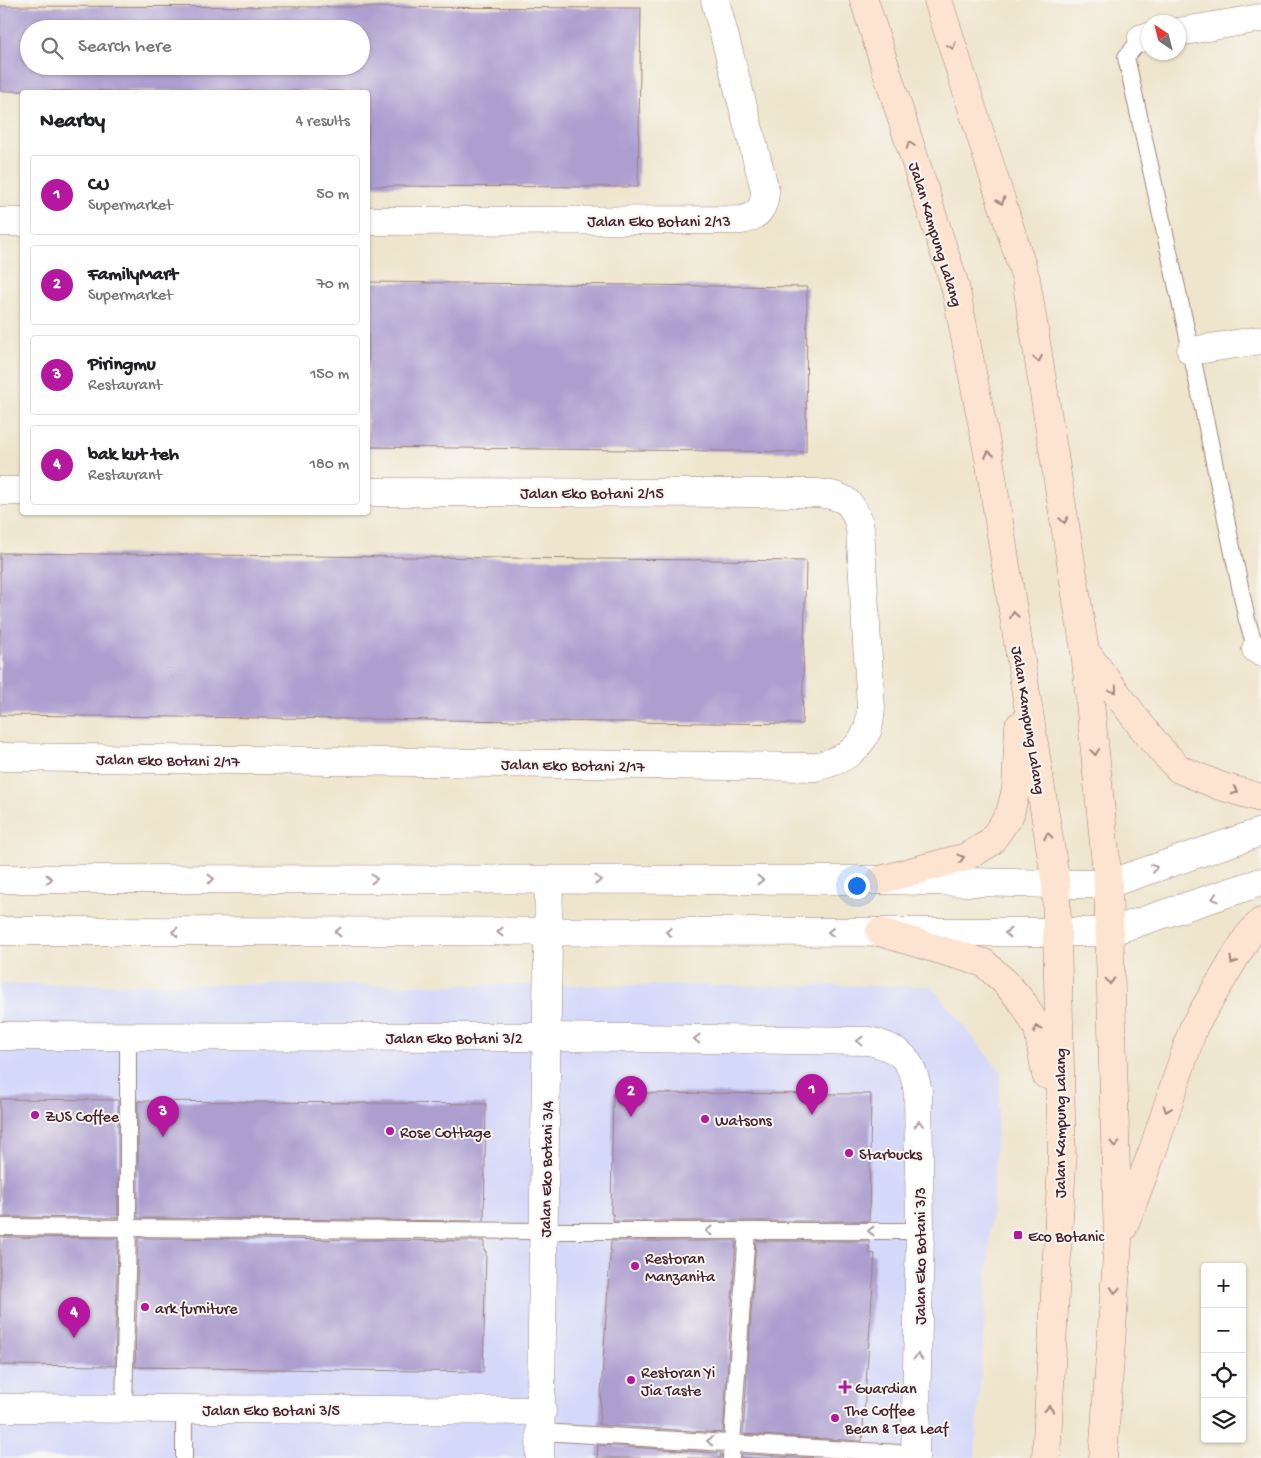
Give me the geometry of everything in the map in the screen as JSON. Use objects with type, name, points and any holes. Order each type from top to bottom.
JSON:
[{"type":"main road","name":"Jalan Kampung Lalang","points":[[864,0],[955,286],[990,458],[1056,884],[1062,1163],[1046,1458]]},
{"type":"main road","points":[[938,0],[1026,279],[1085,651],[1108,884],[1118,1241],[1103,1458]]},
{"type":"main road","points":[[1085,651],[1142,727],[1179,769],[1220,786],[1261,798]]},
{"type":"main road","points":[[880,880],[966,857],[990,843],[1010,814],[1016,789],[1021,663]]},
{"type":"main road","points":[[1118,1241],[1153,1150],[1194,1026],[1248,936],[1261,922]]},
{"type":"main road","points":[[880,932],[984,963],[1006,983],[1024,1004],[1038,1029],[1062,1163]]},
{"type":"street","name":"Jalan Eko Botani 2/13","points":[[370,221],[731,220],[752,218],[760,211],[765,201],[765,190],[714,0]]},
{"type":"street","points":[[1186,31],[1261,18]]},
{"type":"street","points":[[0,222],[20,222]]},
{"type":"street","points":[[1191,351],[1261,340]]},
{"type":"street","points":[[0,491],[20,491]]},
{"type":"street","name":"Jalan Eko Botani 2/15","points":[[370,492],[818,493]]},
{"type":"street","name":"Jalan Eko Botani 2/17","points":[[0,757],[814,767],[836,762],[855,750],[867,730],[871,708],[860,528],[857,514],[849,503],[837,495],[818,493]]},
{"type":"street","points":[[0,879],[880,880],[1108,884],[1261,832]]},
{"type":"street","name":"Jalan Eko Botani 3/4","points":[[541,1434],[549,880]]},
{"type":"street","points":[[0,931],[1109,932],[1261,882]]},
{"type":"street","name":"Jalan Eko Botani 3/2","points":[[0,1036],[547,1037],[869,1041],[889,1046],[904,1057]]},
{"type":"street","name":"Jalan Eko Botani 3/3","points":[[904,1057],[915,1073],[918,1092],[920,1231],[916,1456]]},
{"type":"street","name":"Jalan Eko Botani 3/5","points":[[0,1408],[184,1409],[541,1434]]},
{"type":"lane","points":[[1141,42],[1126,57],[1191,351],[1247,620],[1259,650]]},
{"type":"lane","points":[[124,1408],[128,1228],[128,1036]]},
{"type":"lane","points":[[0,1227],[544,1231],[920,1231]]},
{"type":"lane","points":[[731,1450],[747,1231]]},
{"type":"lane","points":[[184,1409],[184,1458]]},
{"type":"lane","points":[[541,1434],[731,1450],[916,1456]]},
{"type":"shaded area","points":[[0,984],[931,986],[1001,1072],[975,1458],[0,1458]]},
{"type":"building","points":[[0,6],[641,8],[638,187],[370,186],[370,90],[0,91]]},
{"type":"building","points":[[370,282],[807,287],[806,452],[370,447]]},
{"type":"building","points":[[0,553],[806,561],[802,724],[0,715]]},
{"type":"building","points":[[613,1093],[871,1094],[869,1221],[613,1221],[613,1214],[611,1214]]},
{"type":"building","points":[[0,1099],[118,1100],[118,1218],[0,1217]]},
{"type":"building","points":[[138,1101],[486,1104],[484,1221],[138,1218]]},
{"type":"building","points":[[0,1237],[118,1238],[115,1366],[0,1365]]},
{"type":"building","points":[[138,1238],[484,1241],[484,1251],[486,1251],[483,1372],[135,1367]]},
{"type":"building","points":[[611,1241],[736,1241],[723,1433],[599,1425]]},
{"type":"building","points":[[756,1241],[869,1241],[869,1253],[875,1254],[862,1441],[743,1434]]},
{"type":"building","points":[[598,1445],[721,1453],[721,1458],[597,1458]]},
{"type":"building","points":[[741,1454],[813,1458],[741,1458]]},
{"type":"place","name":"ZUS Coffee","points":[[35,1115]]},
{"type":"place","name":"CU","points":[[812,1115]]},
{"type":"place","name":"FamilyMart","points":[[631,1117]]},
{"type":"place","name":"Watsons","points":[[705,1119]]},
{"type":"place","name":"Rose Cottage","points":[[390,1131]]},
{"type":"place","name":"Piringmu","points":[[163,1137]]},
{"type":"place","name":"Starbucks","points":[[849,1153]]},
{"type":"place","name":"Eco Botanic","points":[[1018,1235]]},
{"type":"place","name":"Restoran Manzanita","points":[[635,1266]]},
{"type":"place","name":"ark furniture","points":[[145,1307]]},
{"type":"place","name":"bak kut teh","points":[[74,1338]]},
{"type":"place","name":"Restoran Yi Jia Taste","points":[[631,1380]]},
{"type":"place","name":"Guardian","points":[[845,1387]]},
{"type":"place","name":"The Coffee Bean & Tea Leaf","points":[[835,1418]]}]
